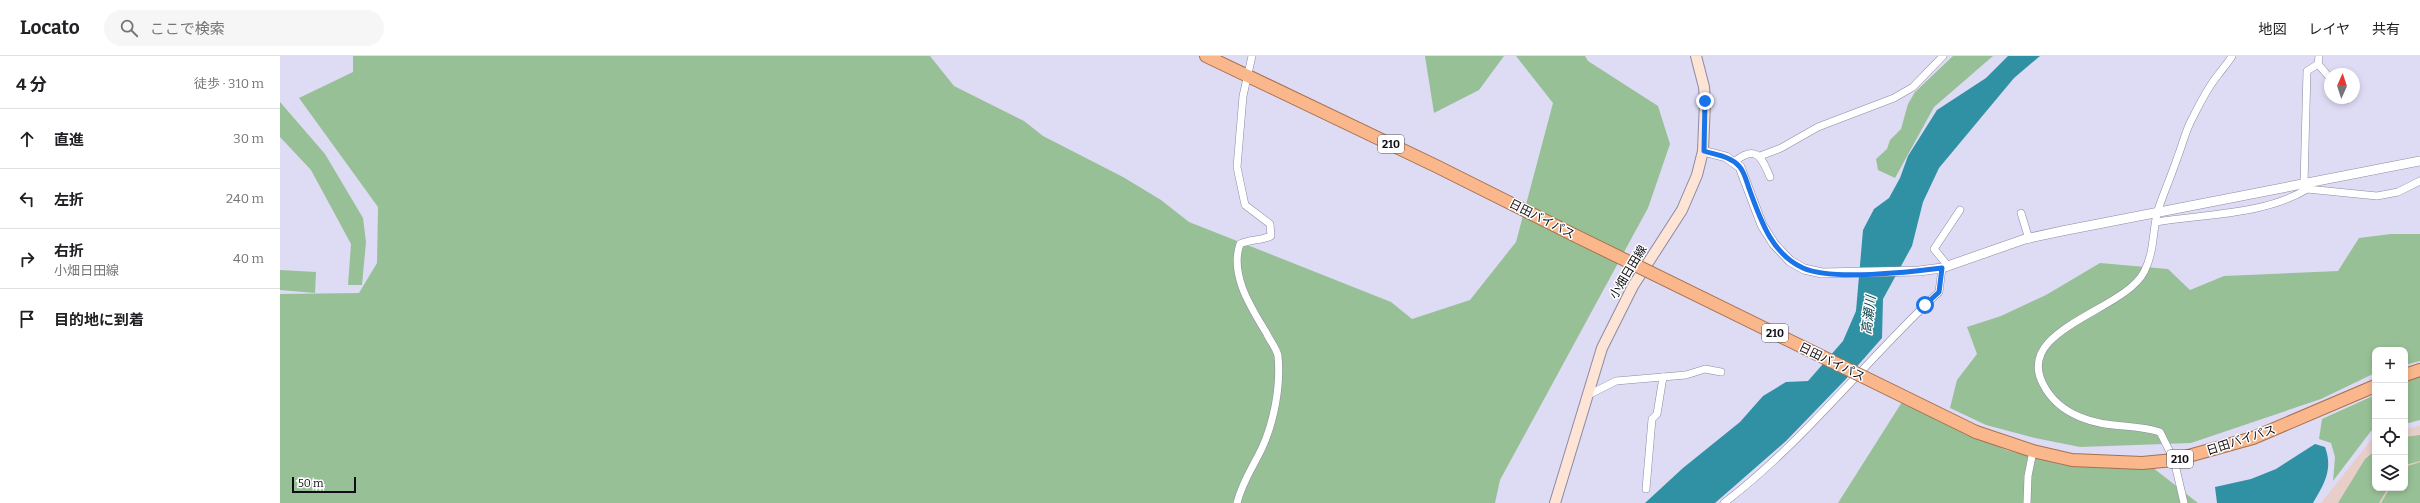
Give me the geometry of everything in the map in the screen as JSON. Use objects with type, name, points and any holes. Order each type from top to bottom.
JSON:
[{"type":"highway","name":"日田バイパス","points":[[1206,56],[1976,432],[2033,451],[2072,460],[2142,463],[2174,460],[2253,438],[2372,387]]},
{"type":"highway","points":[[2408,374],[2420,370]]},
{"type":"main road","name":"小畑日田線","points":[[1555,503],[1602,348],[1633,286],[1682,210],[1695,180],[1704,151],[1704,87],[1696,56]]},
{"type":"street","points":[[1237,503],[1243,482],[1262,447],[1275,411],[1278,354],[1249,303],[1238,273],[1237,250],[1240,244],[1248,240],[1259,241],[1271,236],[1270,224],[1244,205],[1237,167],[1243,96],[1249,76],[1252,56]]},
{"type":"street","points":[[1760,156],[1781,148],[1818,127],[1894,98],[1913,87],[1943,56]]},
{"type":"street","points":[[2184,503],[2174,460],[2160,432],[2149,428],[2097,424],[2061,407],[2048,395],[2036,368],[2039,356],[2046,343],[2061,330],[2115,299],[2134,285],[2143,273],[2150,256],[2158,212],[2192,118],[2217,76],[2232,56]]},
{"type":"street","points":[[2319,56],[2318,64],[2324,71]]},
{"type":"street","points":[[2156,222],[2264,207],[2295,196],[2306,186],[2308,71],[2318,64]]},
{"type":"street","points":[[1704,151],[1726,157],[1740,167],[1762,225],[1774,244],[1790,261],[1804,269],[1822,273],[1854,274],[1919,271],[1945,267],[2029,238],[2158,212],[2306,186],[2420,161]]},
{"type":"street","points":[[1734,162],[1745,154],[1753,153],[1760,156],[1770,177]]},
{"type":"street","points":[[2306,186],[2377,196],[2398,192],[2420,181]]},
{"type":"street","points":[[1724,503],[1766,467],[1824,410],[1897,331],[1939,292],[1945,267],[1934,249],[1960,210]]},
{"type":"street","points":[[2021,213],[2029,238]]},
{"type":"street","points":[[1588,395],[1616,381],[1686,375],[1706,369],[1721,372]]},
{"type":"street","points":[[1646,489],[1652,419],[1657,414],[1663,377]]},
{"type":"street","points":[[2027,503],[2028,476],[2033,451]]},
{"type":"shaded area","points":[[2420,426],[2420,503],[2321,503],[2372,439],[2372,491],[2408,491],[2408,428]]},
{"type":"green space","points":[[353,56],[930,56],[954,86],[1024,121],[1043,136],[1123,177],[1161,200],[1189,222],[1391,302],[1412,319],[1470,300],[1516,242],[1553,103],[1516,56],[1585,56],[1588,61],[1658,106],[1670,144],[1648,208],[1500,480],[1495,503],[280,503],[280,294],[359,293],[377,263],[378,207],[299,98],[353,72]]},
{"type":"green space","points":[[1425,56],[1504,56],[1479,90],[1434,113]]},
{"type":"green space","points":[[1953,56],[1993,56],[1934,107],[1895,178],[1878,170],[1876,159],[1887,149],[1890,140],[1901,129],[1908,104],[1915,92]]},
{"type":"green space","points":[[280,102],[325,154],[363,218],[366,242],[362,285],[348,285],[351,244],[311,170],[280,137]]},
{"type":"green space","points":[[2391,234],[2420,234],[2420,361],[2408,364],[2408,347],[2372,347],[2372,374],[2321,399],[2191,443],[2080,447],[2035,438],[1986,425],[1950,408],[1957,380],[1977,354],[1967,327],[2001,316],[2046,295],[2100,263],[2168,269],[2190,290],[2224,276],[2338,271],[2359,238]]},
{"type":"green space","points":[[280,270],[316,272],[315,293],[280,290]]},
{"type":"green space","points":[[2420,375],[2420,420],[2408,423],[2408,383],[2408,381]]},
{"type":"green space","points":[[2372,396],[2372,431],[2333,481],[2335,457],[2331,443],[2319,439],[2322,419]]},
{"type":"green space","points":[[1902,402],[2006,450],[2067,466],[2152,467],[2198,503],[1838,503]]},
{"type":"green space","points":[[2420,435],[2420,461],[2408,464],[2408,455],[2408,437]]},
{"type":"green space","points":[[2372,453],[2372,491],[2386,491],[2379,503],[2338,503],[2365,459]]},
{"type":"green space","points":[[2420,462],[2420,503],[2381,503],[2388,491],[2408,491],[2408,466]]},
{"type":"water","name":"高瀬川","points":[[2008,56],[2040,56],[2014,78],[1939,168],[1923,202],[1912,246],[1883,299],[1882,338],[1845,380],[1786,441],[1715,503],[1645,503],[1683,468],[1740,422],[1763,396],[1786,382],[1808,381],[1843,341],[1856,311],[1863,230],[1874,209],[1889,198],[1900,178],[1908,156],[1937,110],[1986,78]]},
{"type":"water","points":[[2315,444],[2325,447],[2328,469],[2321,489],[2313,503],[2217,503],[2215,487],[2251,479],[2276,469]]},
{"type":"route","points":[[1705,101],[1704,151],[1726,157],[1740,167],[1762,225],[1774,244],[1790,261],[1804,269],[1822,273],[1854,274],[1919,271],[1942,268],[1939,292],[1925,305]]}]
